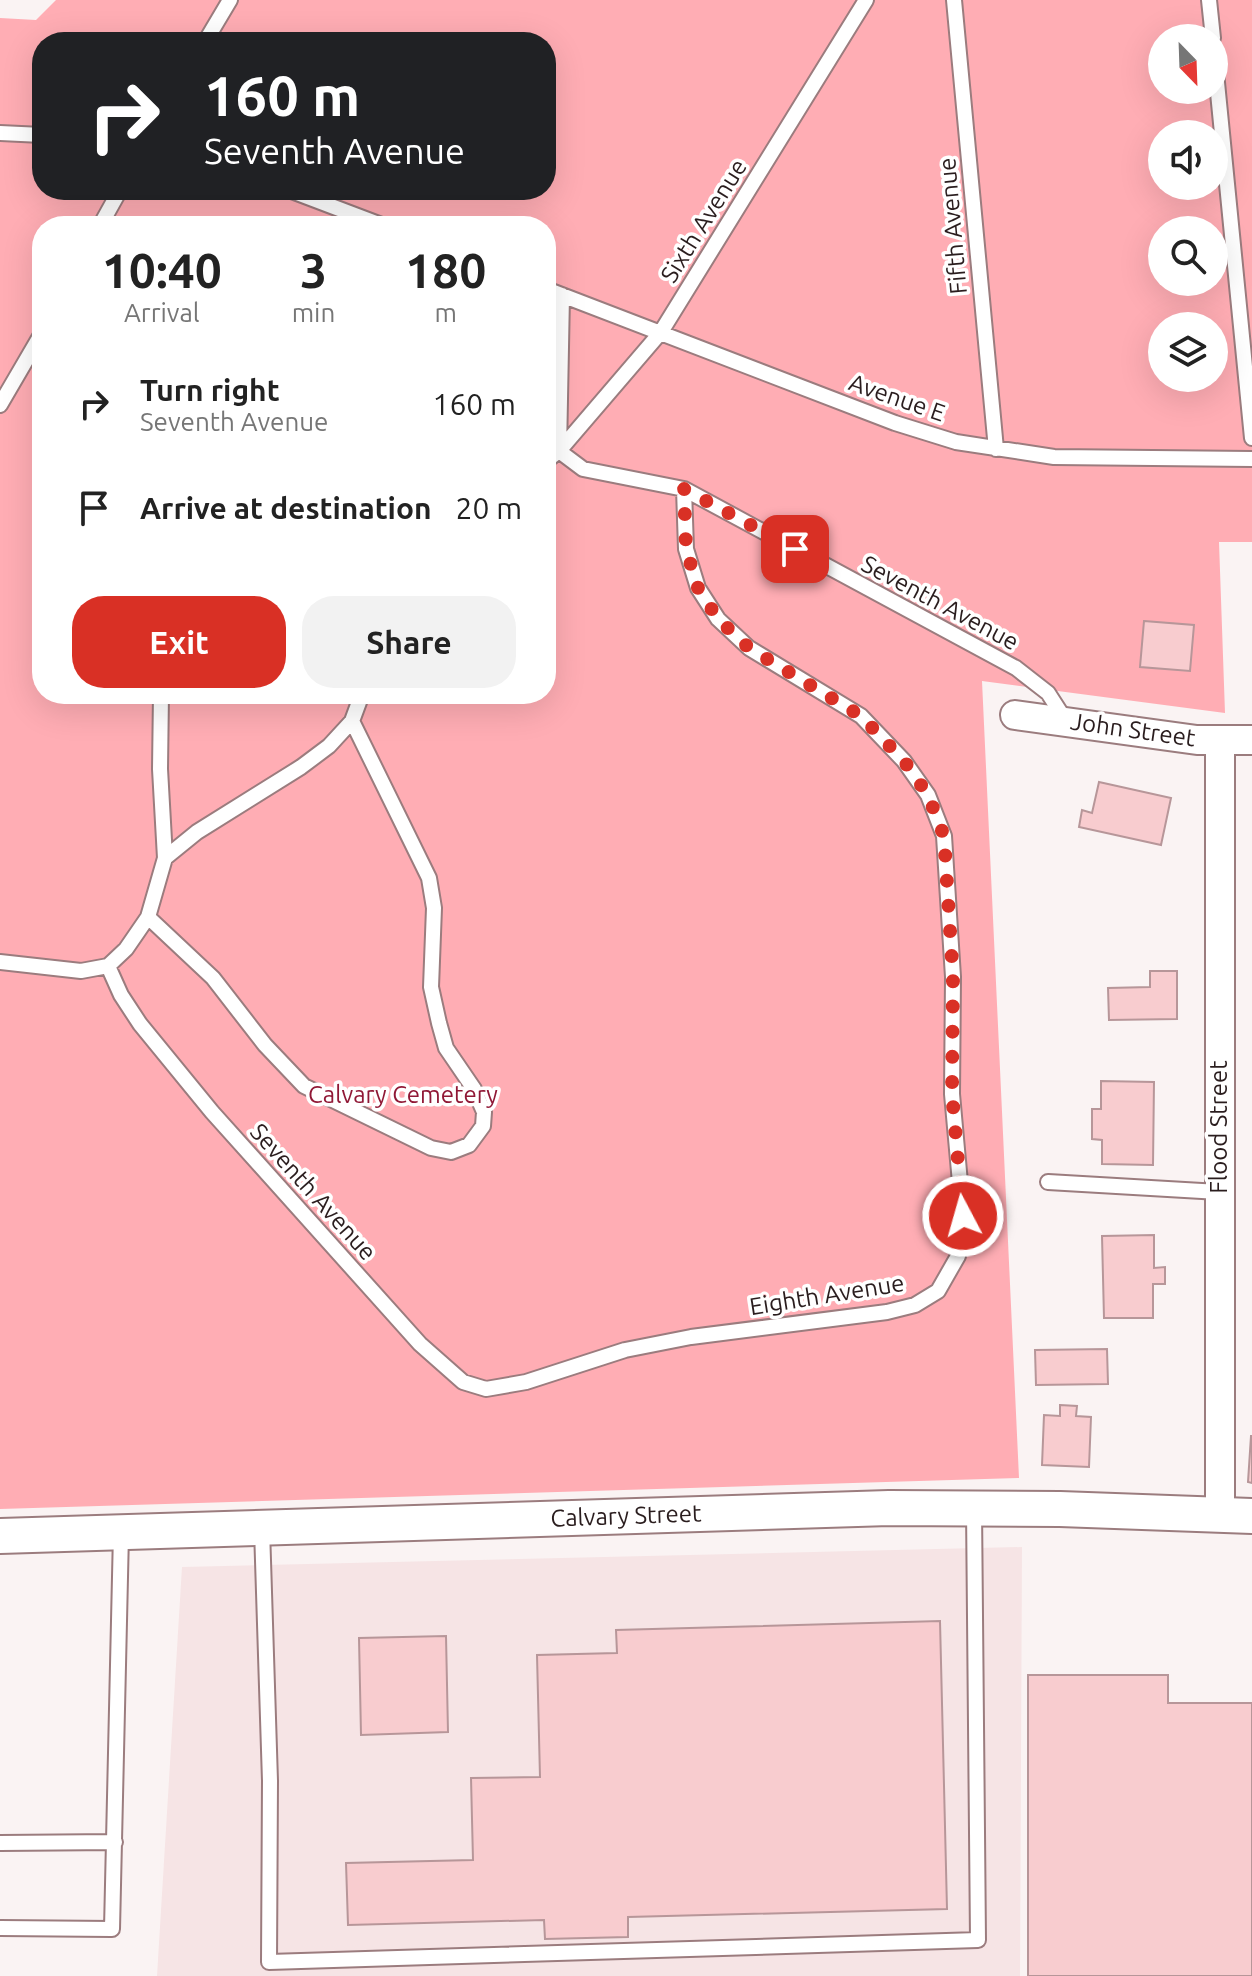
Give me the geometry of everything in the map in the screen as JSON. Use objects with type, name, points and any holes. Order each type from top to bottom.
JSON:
[{"type":"street","name":"John Street","points":[[1015,715],[1197,740],[1252,740]]},
{"type":"street","name":"Flood Street","points":[[1220,741],[1219,1192],[1236,1515]]},
{"type":"street","name":"Calvary Street","points":[[0,1536],[974,1507],[1236,1515]]},
{"type":"lane","points":[[211,32],[230,0]]},
{"type":"lane","name":"Sixth Avenue","points":[[559,451],[661,332],[866,0]]},
{"type":"lane","name":"Fifth Avenue","points":[[954,0],[996,449]]},
{"type":"lane","points":[[1209,0],[1212,24]]},
{"type":"lane","points":[[1219,104],[1252,438]]},
{"type":"lane","points":[[0,133],[32,135]]},
{"type":"lane","points":[[315,200],[358,216]]},
{"type":"lane","name":"Avenue E","points":[[556,293],[895,423],[956,442],[1054,457],[1252,459]]},
{"type":"lane","points":[[556,453],[559,451],[562,295]]},
{"type":"lane","points":[[0,405],[32,350]]},
{"type":"lane","name":"Seventh Avenue","points":[[559,451],[583,469],[684,489],[1016,668],[1048,693],[1066,721]]},
{"type":"lane","name":"Eighth Avenue","points":[[526,1382],[638,1348],[691,1337],[887,1312],[915,1305],[938,1291],[958,1256],[963,1216],[952,1094],[953,977],[944,836],[928,795],[904,761],[861,716],[749,648],[718,619],[698,588],[686,549],[684,489]]},
{"type":"lane","points":[[0,962],[81,971],[108,966],[126,949],[148,917],[165,858],[160,769],[161,704]]},
{"type":"lane","points":[[165,858],[197,832],[329,746],[352,721],[358,704]]},
{"type":"lane","points":[[148,917],[213,978],[265,1045],[304,1086],[431,1148],[451,1152],[469,1145],[483,1126],[484,1112],[474,1089],[446,1048],[439,1023],[431,987],[434,908],[429,878],[352,721]]},
{"type":"lane","name":"Seventh Avenue","points":[[108,966],[121,995],[140,1024],[185,1079],[420,1344],[463,1382],[486,1389],[526,1382]]},
{"type":"lane","points":[[1048,1182],[1219,1192]]},
{"type":"lane","points":[[262,1528],[270,1781],[269,1962],[285,1962],[978,1940],[974,1507]]},
{"type":"lane","points":[[0,1928],[112,1929],[121,1532]]},
{"type":"lane","points":[[0,1843],[115,1842]]},
{"type":"shaded area","points":[[1022,1547],[1020,1976],[157,1976],[182,1567]]},
{"type":"green space","name":"Calvary Cemetery","points":[[56,0],[1252,0],[1252,542],[1219,542],[1225,713],[982,681],[1019,1478],[0,1509],[0,18],[36,20]]},
{"type":"building","points":[[1144,621],[1194,625],[1190,671],[1140,667]]},
{"type":"building","points":[[1099,782],[1171,798],[1161,845],[1079,827],[1082,810],[1092,813]]},
{"type":"building","points":[[1150,971],[1177,971],[1177,1019],[1109,1020],[1108,988],[1150,987]]},
{"type":"building","points":[[1101,1081],[1154,1082],[1153,1165],[1102,1164],[1102,1140],[1092,1139],[1092,1109],[1101,1109]]},
{"type":"building","points":[[1154,1235],[1154,1268],[1165,1267],[1165,1284],[1153,1284],[1153,1318],[1104,1318],[1102,1236]]},
{"type":"building","points":[[1107,1349],[1108,1384],[1036,1385],[1035,1350]]},
{"type":"building","points":[[1060,1405],[1077,1406],[1076,1416],[1091,1417],[1089,1467],[1042,1465],[1044,1415],[1060,1416]]},
{"type":"building","points":[[1252,1436],[1252,1483],[1248,1482]]},
{"type":"building","points":[[940,1621],[947,1909],[628,1917],[628,1937],[545,1939],[544,1920],[348,1925],[346,1863],[473,1860],[471,1778],[540,1777],[537,1655],[617,1653],[616,1630]]},
{"type":"building","points":[[446,1636],[448,1732],[361,1735],[359,1638]]},
{"type":"building","points":[[1028,1675],[1168,1675],[1168,1703],[1252,1703],[1252,1976],[1028,1976]]},
{"type":"route","points":[[795,549],[684,489],[686,549],[698,588],[718,619],[749,648],[861,716],[904,761],[928,795],[944,836],[953,977],[952,1094],[963,1216]]}]
